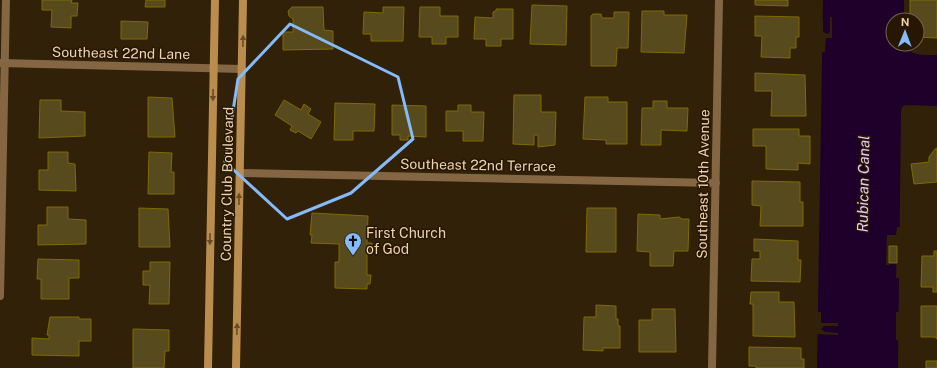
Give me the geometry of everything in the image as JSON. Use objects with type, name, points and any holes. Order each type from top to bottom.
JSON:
[{"type":"main road","name":"Country Club Boulevard","points":[[208,368],[215,0]]},
{"type":"main road","name":"Country Club Boulevard","points":[[236,368],[243,0]]},
{"type":"street","points":[[0,296],[2,63],[6,0]]},
{"type":"street","name":"Southeast 10th Avenue","points":[[712,368],[719,0]]},
{"type":"street","name":"Southeast 22nd Lane","points":[[2,63],[242,69]]},
{"type":"street","name":"Southeast 22nd Terrace","points":[[240,173],[716,182]]},
{"type":"highlighted area","points":[[290,24],[398,77],[413,139],[351,193],[287,219],[225,162],[238,79]]},
{"type":"water","name":"Rubican Canal","points":[[823,0],[904,0],[904,12],[885,12],[885,52],[912,52],[918,54],[937,55],[937,106],[905,105],[902,107],[901,112],[898,368],[817,368]]},
{"type":"pier","points":[[830,17],[832,17],[832,38],[826,38],[825,52],[820,52],[822,20],[823,32],[828,34],[830,32]]},
{"type":"pier","points":[[897,227],[900,227],[900,263],[902,264],[902,278],[896,278],[897,246],[889,246],[889,265],[886,265],[887,235],[896,235]]},
{"type":"pier","points":[[815,312],[821,312],[821,323],[838,323],[838,326],[824,326],[821,329],[825,332],[838,333],[838,335],[817,334]]},
{"type":"pier","points":[[896,312],[901,312],[901,350],[899,350],[899,340],[896,340]]},
{"type":"building","points":[[42,0],[72,0],[71,3],[78,3],[77,16],[71,16],[71,28],[51,27],[52,10],[42,10]]},
{"type":"building","points":[[146,0],[165,0],[165,7],[145,7]]},
{"type":"building","points":[[755,0],[788,0],[788,6],[755,5]]},
{"type":"building","points":[[910,0],[937,0],[937,38],[925,37],[925,12],[910,12]]},
{"type":"building","points":[[532,5],[567,6],[566,45],[530,44]]},
{"type":"building","points":[[292,7],[323,7],[324,30],[333,31],[333,49],[283,50],[283,32],[293,32],[293,19],[289,16],[288,11]]},
{"type":"building","points":[[383,7],[404,7],[403,41],[371,41],[371,34],[363,34],[364,12],[383,13]]},
{"type":"building","points":[[420,7],[440,7],[440,16],[458,16],[458,37],[446,37],[446,44],[432,44],[432,37],[419,37]]},
{"type":"building","points":[[496,9],[513,9],[513,39],[501,39],[501,46],[486,46],[486,39],[474,39],[475,17],[493,18],[493,12],[496,11]]},
{"type":"building","points":[[642,11],[664,11],[664,15],[687,15],[684,53],[641,52]]},
{"type":"building","points":[[614,12],[629,12],[628,48],[617,48],[616,66],[591,66],[591,16],[593,14],[601,14],[602,18],[614,18]]},
{"type":"building","points":[[755,16],[799,17],[799,37],[796,37],[796,48],[790,48],[790,58],[761,57],[762,36],[755,36]]},
{"type":"building","points":[[121,21],[148,22],[147,39],[121,39]]},
{"type":"building","points":[[755,73],[805,75],[806,116],[771,116],[772,91],[755,91]]},
{"type":"building","points":[[514,95],[541,95],[541,112],[556,112],[555,145],[538,147],[538,135],[534,135],[534,145],[513,144]]},
{"type":"building","points":[[148,97],[172,98],[175,137],[148,137]]},
{"type":"building","points":[[585,97],[608,97],[608,102],[627,102],[627,144],[606,144],[606,140],[583,139]]},
{"type":"building","points":[[40,100],[61,100],[61,111],[85,112],[85,136],[39,138]]},
{"type":"building","points":[[284,100],[301,110],[304,104],[311,109],[308,114],[321,122],[311,139],[298,131],[296,133],[290,130],[292,126],[275,115]]},
{"type":"building","points":[[653,101],[667,101],[667,108],[688,108],[687,131],[661,130],[661,145],[641,145],[642,108],[653,108]]},
{"type":"building","points":[[335,103],[375,104],[374,131],[353,131],[353,140],[334,140]]},
{"type":"building","points":[[392,105],[426,106],[426,137],[408,136],[408,140],[400,140],[400,135],[392,135]]},
{"type":"building","points":[[458,105],[471,105],[471,112],[484,112],[483,141],[463,141],[463,131],[446,131],[446,111],[458,111]]},
{"type":"building","points":[[753,129],[799,129],[799,136],[810,136],[810,164],[798,163],[798,170],[766,169],[766,146],[753,146]]},
{"type":"building","points":[[937,148],[937,182],[914,184],[911,164],[929,162],[929,157]]},
{"type":"building","points":[[48,152],[68,152],[68,163],[75,164],[76,191],[39,190],[39,170],[48,170]]},
{"type":"building","points":[[149,152],[172,153],[171,172],[174,172],[174,194],[148,194]]},
{"type":"building","points":[[752,181],[800,182],[800,202],[803,202],[803,226],[760,226],[761,206],[752,205]]},
{"type":"building","points":[[47,207],[68,207],[68,219],[86,220],[86,244],[38,245],[38,225],[47,225]]},
{"type":"building","points":[[139,208],[168,209],[170,247],[139,247]]},
{"type":"building","points":[[587,208],[616,208],[616,252],[586,252]]},
{"type":"building","name":"First Church of God","points":[[312,213],[368,216],[367,243],[372,243],[371,251],[367,251],[367,275],[371,275],[370,284],[367,284],[367,289],[335,288],[335,262],[339,262],[339,244],[311,243],[312,235],[310,235]]},
{"type":"building","points":[[638,214],[660,215],[660,219],[679,217],[682,219],[689,219],[688,251],[674,251],[673,266],[650,266],[650,252],[637,251]]},
{"type":"building","points":[[754,239],[798,241],[798,260],[801,260],[800,282],[751,281],[752,259],[760,259],[760,251],[754,251]]},
{"type":"building","points":[[889,246],[897,246],[897,263],[889,263]]},
{"type":"building","points":[[934,251],[937,251],[937,292],[933,292],[933,287],[921,287],[922,256],[934,256]]},
{"type":"building","points":[[38,259],[79,260],[79,278],[69,278],[69,299],[41,299],[41,279],[37,279]]},
{"type":"building","points":[[150,262],[170,262],[169,304],[149,304],[150,285],[143,285],[143,271],[150,271]]},
{"type":"building","points":[[751,292],[779,292],[779,302],[794,302],[795,337],[753,336],[753,304],[750,304]]},
{"type":"building","points":[[596,305],[616,306],[616,319],[618,319],[618,326],[620,326],[620,348],[603,348],[603,351],[583,350],[584,317],[596,317]]},
{"type":"building","points":[[921,306],[937,306],[937,339],[935,337],[921,337]]},
{"type":"building","points":[[652,309],[675,309],[676,352],[639,352],[639,320],[652,320]]},
{"type":"building","points":[[50,317],[79,317],[79,319],[91,319],[91,341],[79,341],[79,356],[32,355],[32,338],[49,339],[49,335],[47,335]]},
{"type":"building","points":[[133,329],[169,330],[169,351],[165,351],[164,368],[133,368]]},
{"type":"building","points":[[749,347],[801,348],[801,359],[804,359],[804,368],[756,368],[756,366],[749,366]]},
{"type":"building","points":[[926,361],[937,361],[937,368],[926,368]]},
{"type":"place","name":"First Church of God","points":[[353,256]]}]
